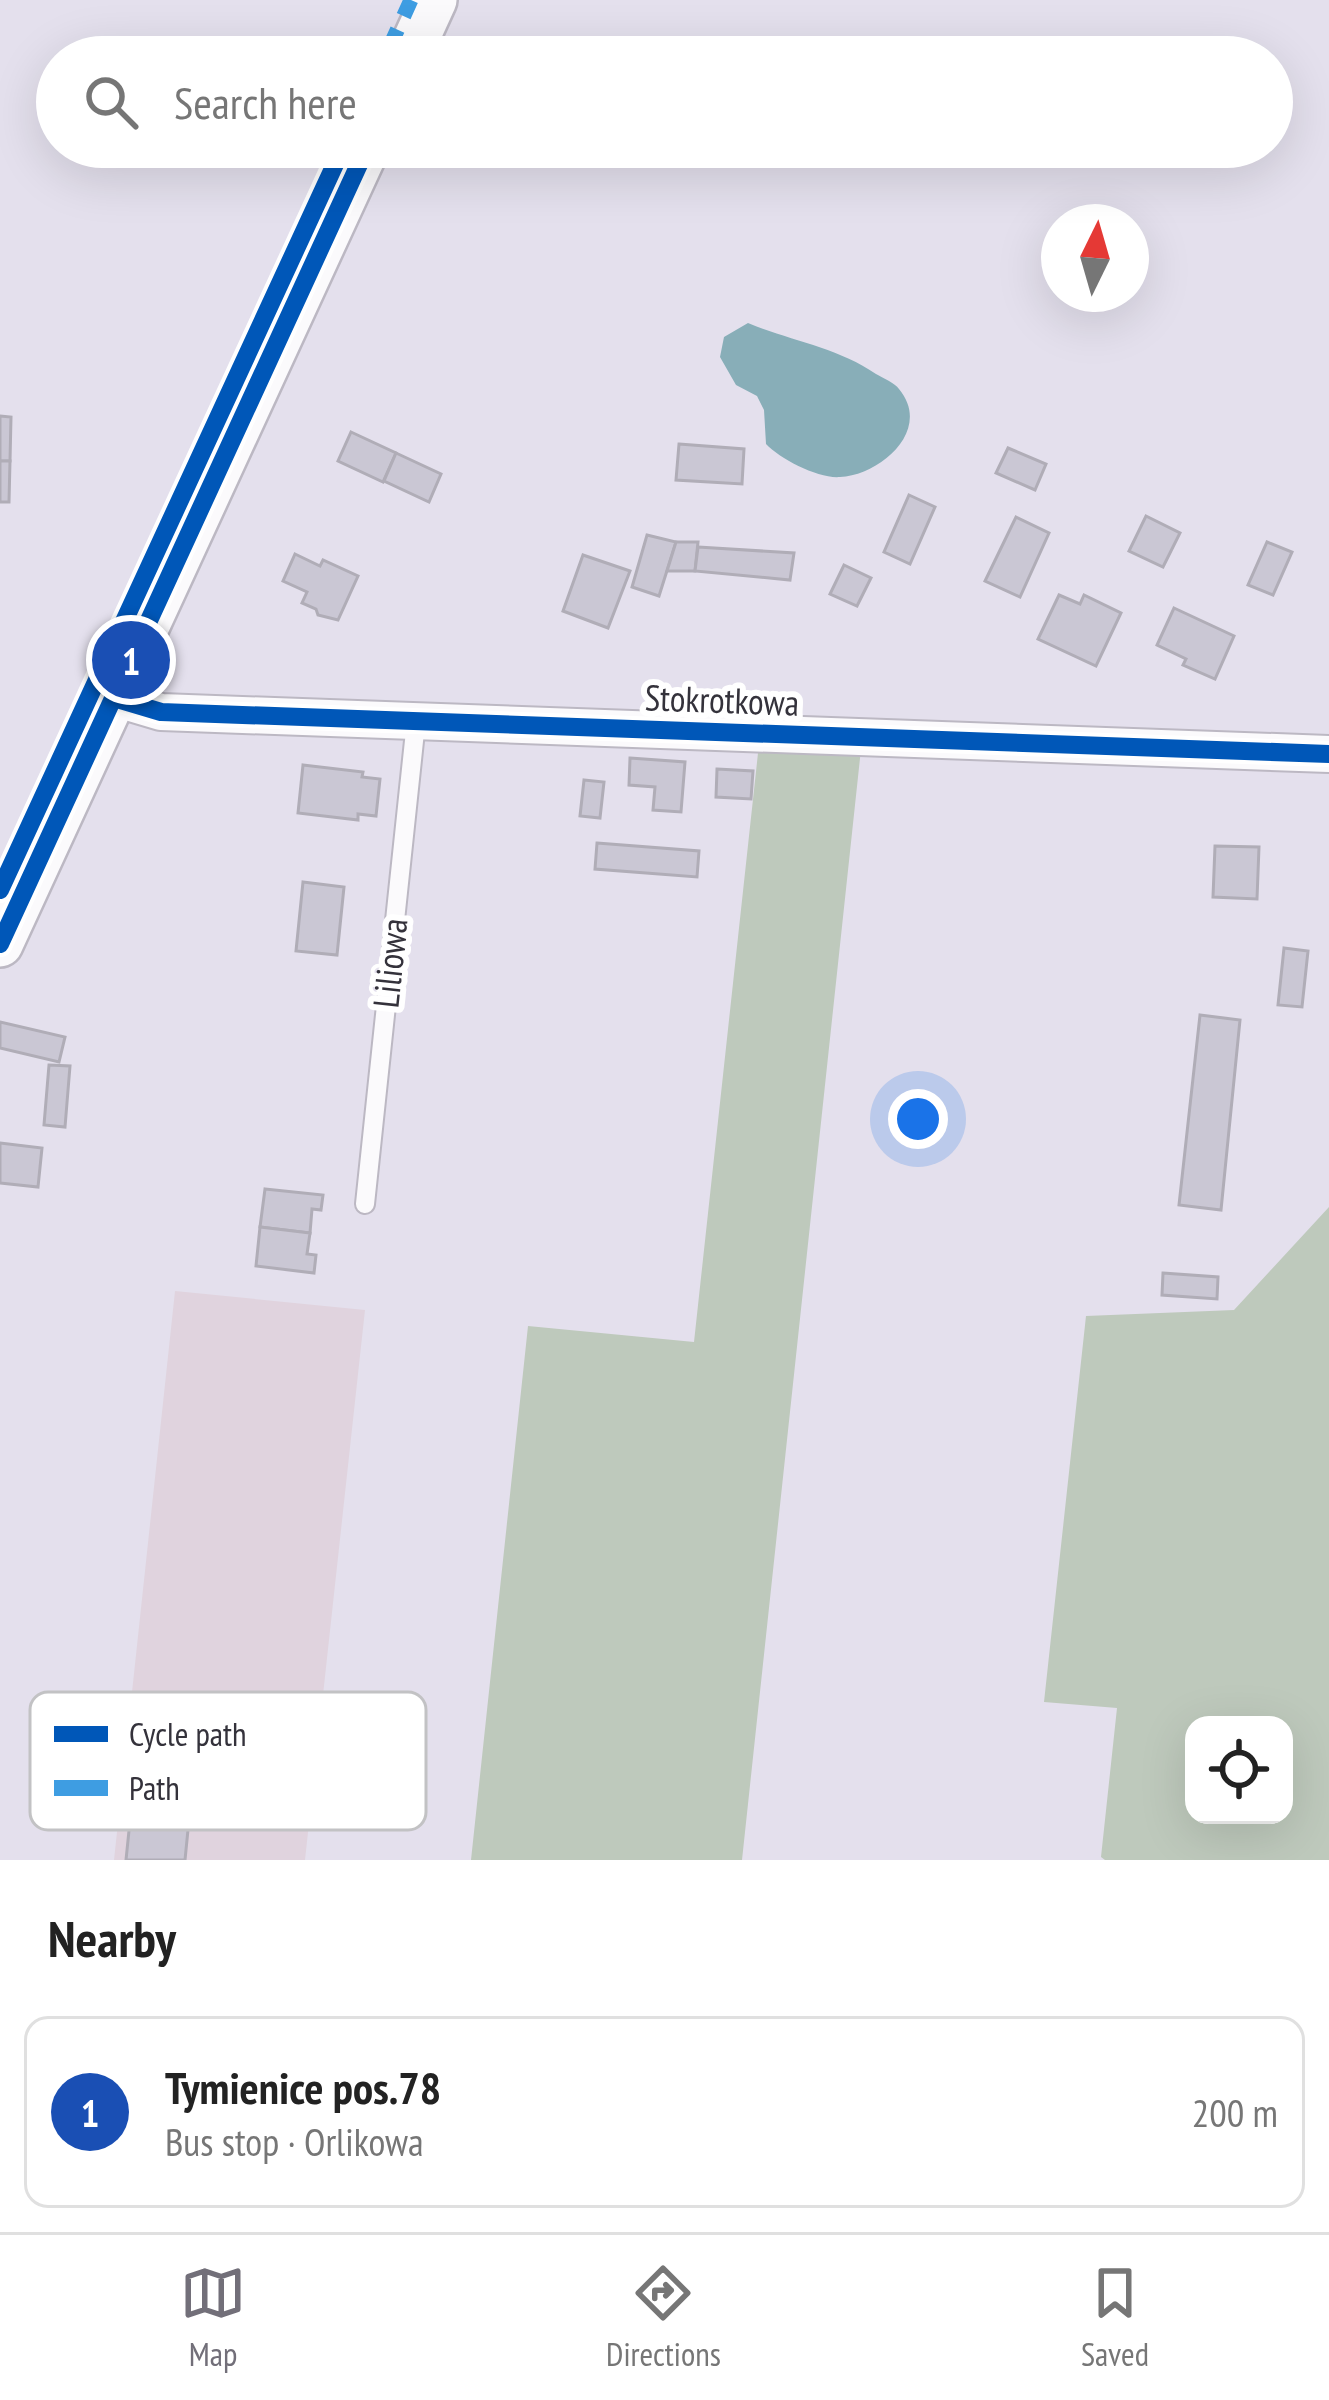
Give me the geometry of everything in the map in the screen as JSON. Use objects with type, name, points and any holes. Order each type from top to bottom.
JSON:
[{"type":"street","points":[[418,36],[434,0]]},
{"type":"street","points":[[0,944],[357,168]]},
{"type":"street","name":"Stokrotkowa","points":[[114,698],[161,712],[1329,754]]},
{"type":"lane","name":"Liliowa","points":[[365,1204],[416,722]]},
{"type":"shaded area","points":[[175,1291],[365,1310],[323,1692],[132,1692]]},
{"type":"shaded area","points":[[117,1830],[308,1830],[305,1860],[114,1860]]},
{"type":"green space","points":[[759,744],[861,749],[742,1860],[471,1860],[528,1326],[694,1342]]},
{"type":"green space","points":[[1329,1207],[1329,1860],[1101,1857],[1117,1708],[1044,1702],[1086,1316],[1234,1310]]},
{"type":"water","points":[[748,323],[846,357],[895,385],[908,404],[910,420],[897,448],[871,468],[840,477],[811,471],[772,450],[766,444],[764,410],[757,396],[736,385],[720,357],[724,337]]},
{"type":"building","points":[[0,416],[11,417],[10,461],[0,461]]},
{"type":"building","points":[[351,432],[396,453],[383,482],[338,461]]},
{"type":"building","points":[[679,444],[744,449],[742,484],[676,480]]},
{"type":"building","points":[[1008,448],[1046,464],[1035,490],[996,473]]},
{"type":"building","points":[[396,453],[441,474],[429,502],[384,481]]},
{"type":"building","points":[[0,461],[10,461],[9,502],[0,502]]},
{"type":"building","points":[[909,495],[935,507],[910,564],[884,552]]},
{"type":"building","points":[[1146,516],[1180,533],[1163,567],[1129,551]]},
{"type":"building","points":[[1016,517],[1049,533],[1020,597],[985,581]]},
{"type":"building","points":[[647,535],[676,542],[659,596],[632,587]]},
{"type":"building","points":[[676,542],[698,542],[695,571],[667,571]]},
{"type":"building","points":[[1267,542],[1292,552],[1273,595],[1248,585]]},
{"type":"building","points":[[698,547],[794,553],[790,580],[695,571]]},
{"type":"building","points":[[295,554],[358,576],[338,620],[318,615],[302,603],[307,592],[283,581]]},
{"type":"building","points":[[583,555],[630,571],[608,628],[563,611]]},
{"type":"building","points":[[844,565],[871,578],[857,606],[830,594]]},
{"type":"building","points":[[1059,595],[1080,604],[1084,595],[1121,613],[1096,666],[1038,639]]},
{"type":"building","points":[[1174,608],[1234,636],[1215,679],[1183,665],[1186,659],[1157,645]]},
{"type":"building","points":[[630,758],[685,762],[681,812],[653,810],[655,787],[629,785]]},
{"type":"building","points":[[303,765],[363,772],[362,777],[380,779],[376,816],[358,814],[358,820],[298,813]]},
{"type":"building","points":[[717,769],[753,771],[751,799],[716,797]]},
{"type":"building","points":[[584,780],[604,782],[600,818],[580,816]]},
{"type":"building","points":[[597,843],[699,851],[697,877],[595,869]]},
{"type":"building","points":[[1215,846],[1259,847],[1257,899],[1213,897]]},
{"type":"building","points":[[303,882],[344,887],[337,955],[296,951]]},
{"type":"building","points":[[1284,948],[1308,951],[1302,1007],[1278,1005]]},
{"type":"building","points":[[1200,1015],[1240,1020],[1221,1210],[1179,1205]]},
{"type":"building","points":[[0,1022],[65,1037],[59,1062],[0,1048]]},
{"type":"building","points":[[49,1065],[70,1066],[65,1127],[44,1125]]},
{"type":"building","points":[[0,1143],[42,1148],[38,1187],[0,1183]]},
{"type":"building","points":[[265,1189],[323,1195],[321,1210],[312,1209],[310,1233],[260,1227]]},
{"type":"building","points":[[260,1227],[310,1233],[307,1254],[316,1255],[314,1273],[256,1266]]},
{"type":"building","points":[[1163,1273],[1218,1277],[1217,1299],[1162,1295]]},
{"type":"building","points":[[129,1830],[188,1830],[185,1860],[126,1860]]},
{"type":"marked path","points":[[395,36],[411,0]]},
{"type":"cycle path","points":[[0,890],[333,168]]},
{"type":"cycle path","points":[[0,944],[357,168]]},
{"type":"cycle path","points":[[114,698],[161,712],[1329,754]]},
{"type":"place","name":"Tymienice pos.78","points":[[131,660]]}]
